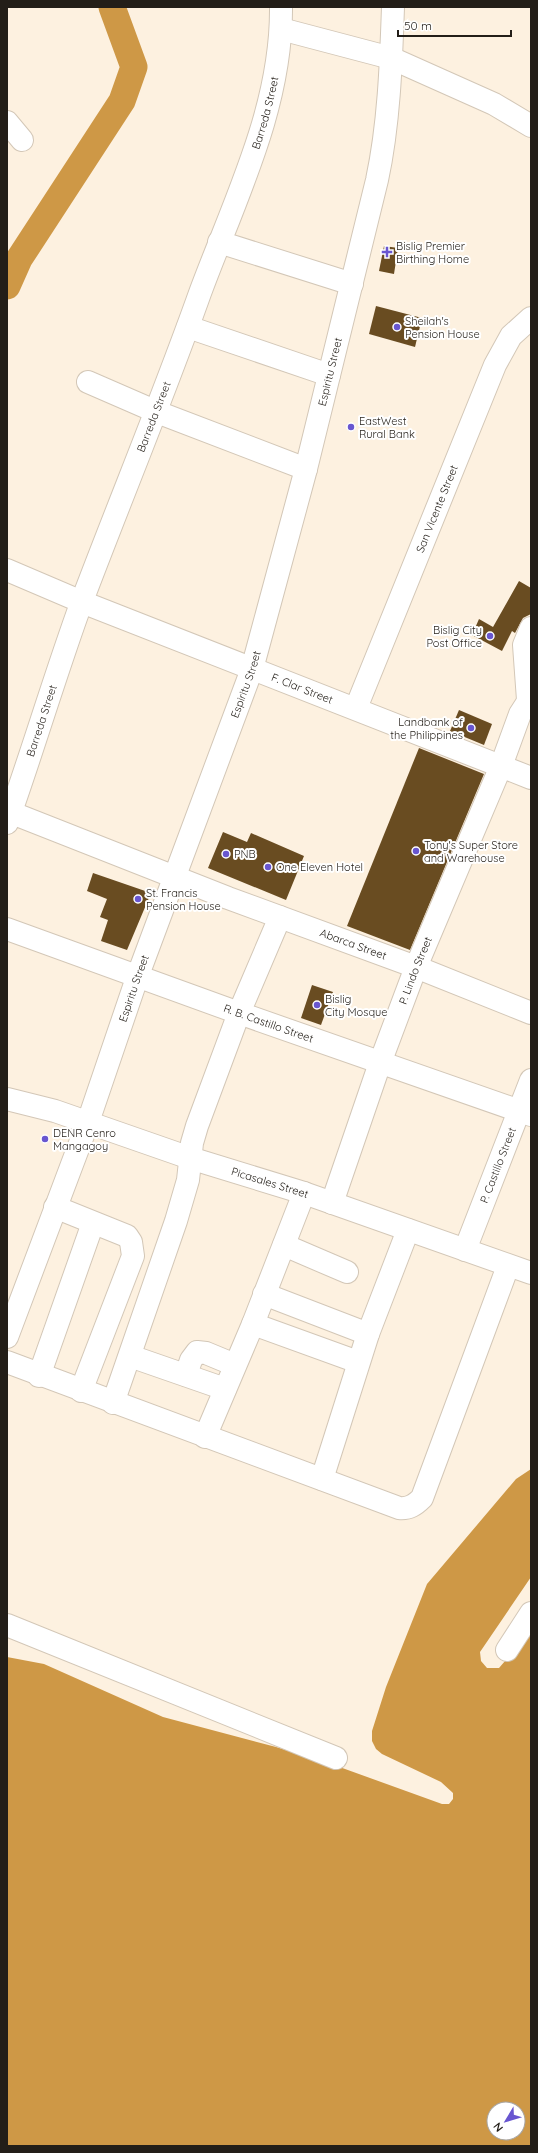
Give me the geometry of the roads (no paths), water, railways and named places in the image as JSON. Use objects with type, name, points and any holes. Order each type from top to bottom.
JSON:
[{"type":"street","name":"Barreda Street","points":[[8,815],[82,602],[157,412],[262,128],[275,72],[281,29],[281,7]]},
{"type":"street","name":"Espiritu Street","points":[[7,1337],[88,1122],[138,976],[252,669],[306,469],[382,158],[391,58],[393,7]]},
{"type":"street","points":[[281,29],[391,58],[487,101],[531,126]]},
{"type":"street","points":[[7,122],[22,140]]},
{"type":"street","points":[[219,242],[352,284]]},
{"type":"street","name":"San Vicente Street","points":[[356,708],[495,365],[511,336],[531,318]]},
{"type":"street","points":[[188,327],[329,375]]},
{"type":"street","points":[[88,382],[157,412],[306,469]]},
{"type":"street","name":"F. Clar Street","points":[[7,570],[82,602],[356,708],[531,778]]},
{"type":"street","points":[[529,699],[524,645],[531,628]]},
{"type":"street","name":"P. Lindo Street","points":[[332,1203],[380,1063],[416,967],[501,766],[520,714],[529,699]]},
{"type":"street","name":"Abarca Street","points":[[8,815],[416,967],[531,1013]]},
{"type":"street","points":[[113,1403],[178,1215],[188,1180],[190,1158],[197,1126],[239,1013],[280,917]]},
{"type":"street","name":"R. B. Castillo Street","points":[[7,929],[380,1063],[526,1112]]},
{"type":"street","name":"P. Castillo Street","points":[[465,1250],[526,1112],[531,1080]]},
{"type":"street","name":"Picasales Street","points":[[7,1099],[88,1122],[190,1158],[304,1193],[531,1273]]},
{"type":"street","points":[[205,1436],[253,1324],[304,1193]]},
{"type":"street","points":[[55,1207],[127,1236],[133,1248],[133,1256],[81,1391]]},
{"type":"street","points":[[39,1376],[93,1222]]},
{"type":"street","points":[[322,1479],[358,1362],[408,1230]]},
{"type":"street","points":[[284,1245],[347,1272]]},
{"type":"street","points":[[7,1362],[39,1376],[399,1508],[407,1509],[416,1504],[422,1498],[508,1266]]},
{"type":"street","points":[[264,1294],[368,1334]]},
{"type":"street","points":[[253,1324],[358,1362]]},
{"type":"street","points":[[186,1376],[191,1360],[197,1352],[206,1353],[235,1365]]},
{"type":"street","points":[[130,1356],[225,1389]]},
{"type":"street","points":[[507,1650],[531,1613]]},
{"type":"street","points":[[7,1625],[336,1758]]},
{"type":"waterway","points":[[7,286],[19,259],[122,101],[134,67],[112,7]]},
{"type":"place","name":"Bislig Premier Birthing Home","points":[[387,252]]},
{"type":"place","name":"Sheilah's Pension House","points":[[397,327]]},
{"type":"place","name":"EastWest Rural Bank","points":[[351,427]]},
{"type":"place","name":"Bislig City Post Office","points":[[490,636]]},
{"type":"place","name":"Landbank of the Philippines","points":[[471,728]]},
{"type":"place","name":"Tony's Super Store and Warehouse","points":[[416,851]]},
{"type":"place","name":"PNB","points":[[226,854]]},
{"type":"place","name":"One Eleven Hotel","points":[[268,867]]},
{"type":"place","name":"St. Francis Pension House","points":[[138,899]]},
{"type":"place","name":"Bislig City Mosque","points":[[317,1005]]},
{"type":"place","name":"DENR Cenro Mangagoy","points":[[45,1139]]}]
